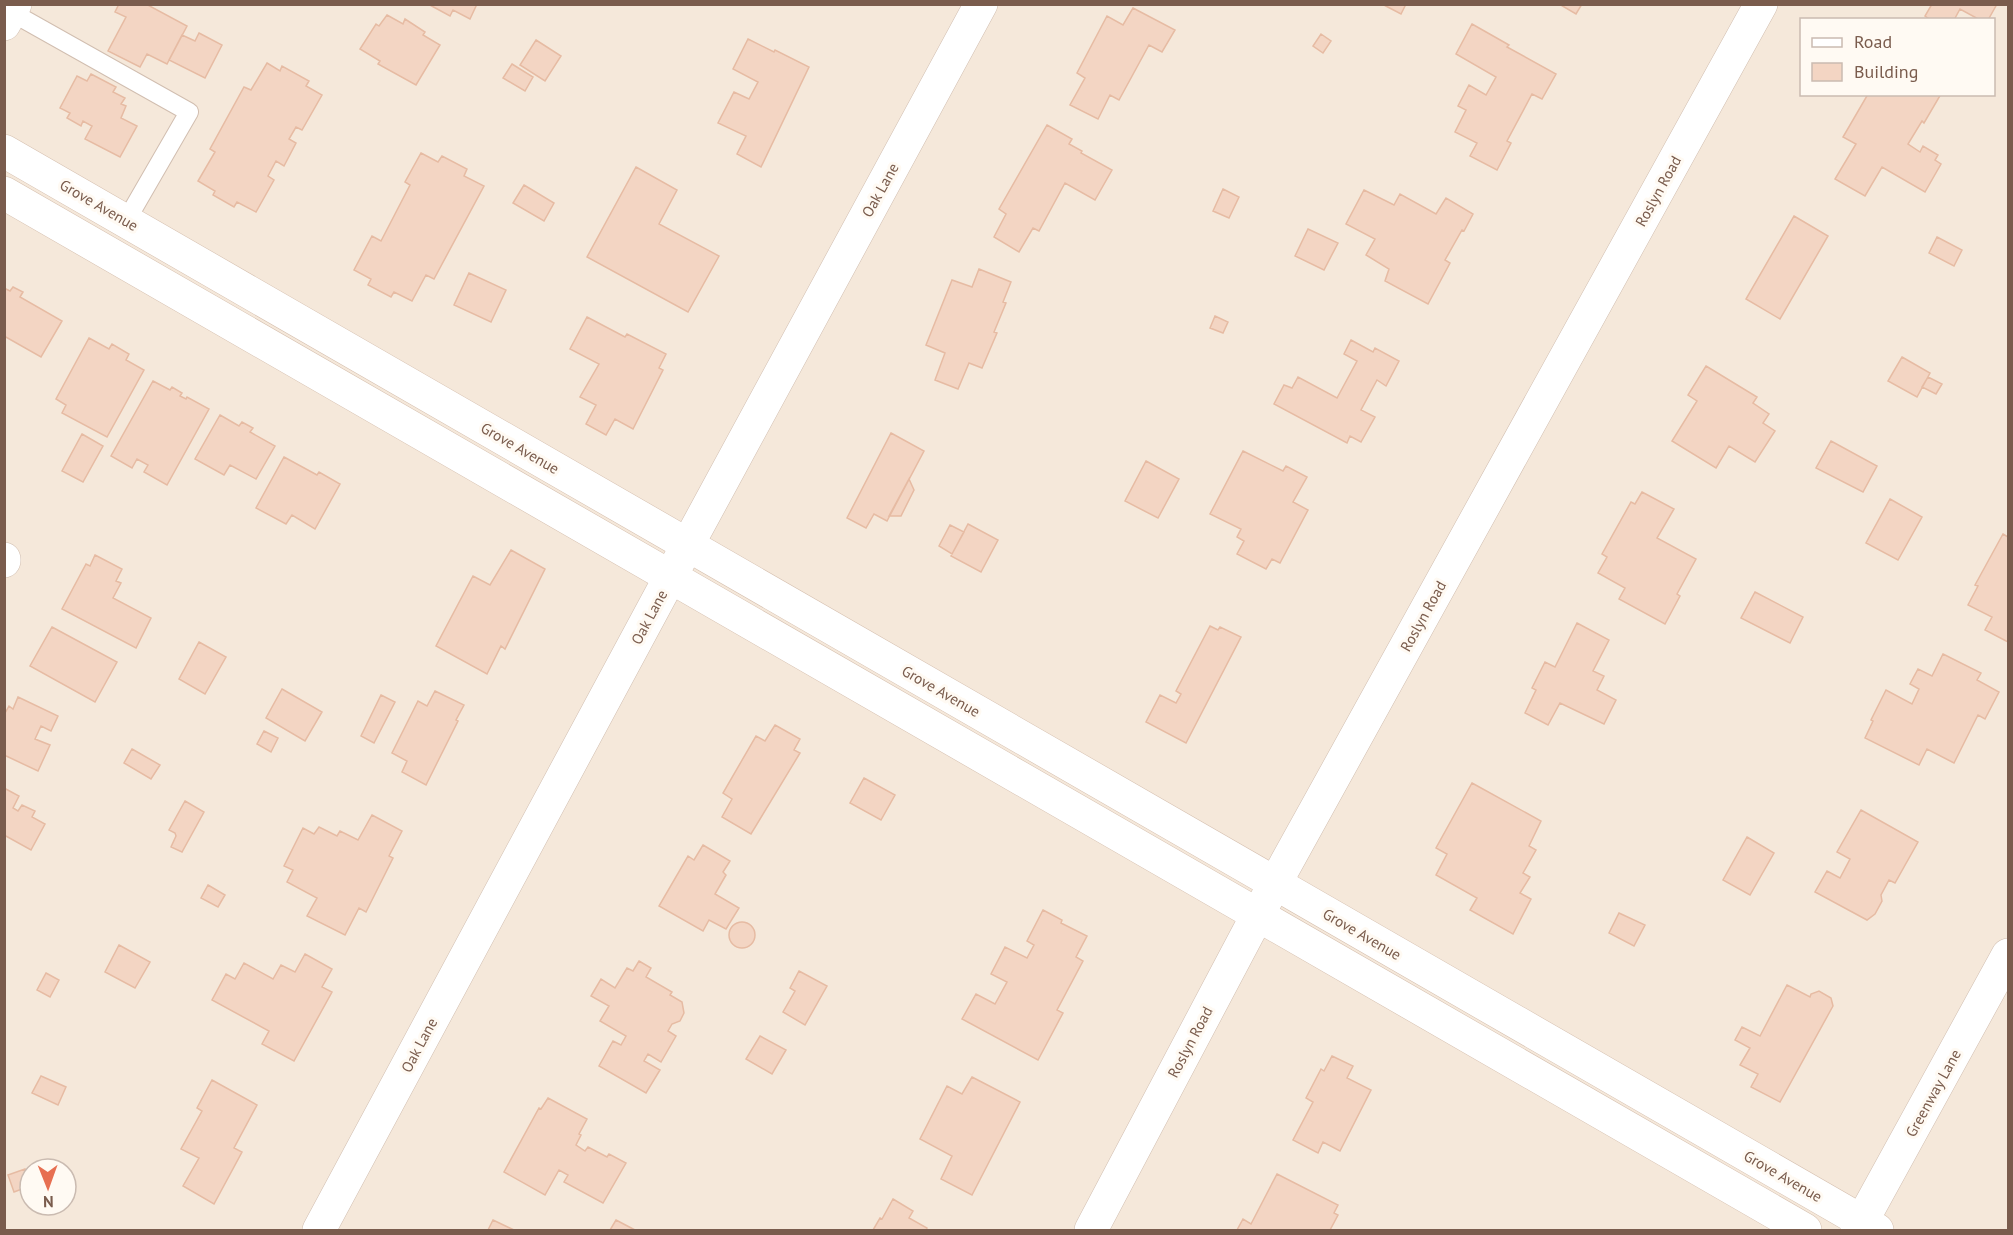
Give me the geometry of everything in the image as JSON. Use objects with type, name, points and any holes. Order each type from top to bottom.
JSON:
[{"type":"street","name":"Oak Lane","points":[[319,1230],[981,4]]},
{"type":"street","name":"Roslyn Road","points":[[1091,1230],[1257,916],[1761,4]]},
{"type":"street","name":"Grove Avenue","points":[[4,151],[688,544],[1865,1228]]},
{"type":"street","points":[[4,193],[1805,1230]]},
{"type":"street","name":"Greenway Lane","points":[[1865,1228],[2008,955]]},
{"type":"lane","points":[[10,14],[189,112],[126,221]]},
{"type":"shaded area","points":[[5,5],[2008,5],[2008,1230],[5,1230]]},
{"type":"building","points":[[119,4],[146,4],[187,26],[167,64],[147,54],[140,67],[108,51],[126,17],[115,12]]},
{"type":"building","points":[[428,4],[477,4],[470,19],[453,10],[450,16]]},
{"type":"building","points":[[1382,4],[1406,4],[1401,14]]},
{"type":"building","points":[[1559,4],[1582,4],[1576,14]]},
{"type":"building","points":[[1932,4],[1997,4],[1989,18],[1976,18],[1960,9],[1955,18],[1925,16]]},
{"type":"building","points":[[1133,8],[1175,30],[1162,52],[1149,45],[1119,100],[1110,95],[1098,119],[1070,105],[1085,78],[1077,73],[1107,16],[1123,25]]},
{"type":"building","points":[[387,15],[403,24],[405,19],[425,32],[423,35],[440,45],[416,85],[378,64],[380,61],[360,49],[376,24],[379,26]]},
{"type":"building","points":[[1472,24],[1509,45],[1507,47],[1556,74],[1542,99],[1532,94],[1507,141],[1511,143],[1497,170],[1470,156],[1477,143],[1455,132],[1466,110],[1458,106],[1469,85],[1486,95],[1496,77],[1456,54]]},
{"type":"building","points":[[199,33],[222,45],[205,78],[169,60],[182,35],[195,41]]},
{"type":"building","points":[[1321,34],[1331,41],[1323,53],[1313,46]]},
{"type":"building","points":[[748,39],[809,67],[761,167],[737,154],[746,136],[718,123],[734,92],[749,99],[758,82],[733,69]]},
{"type":"building","points":[[536,40],[561,56],[545,81],[520,65]]},
{"type":"building","points":[[267,63],[280,71],[282,66],[309,81],[306,86],[322,95],[302,130],[296,127],[289,139],[296,143],[284,166],[276,161],[268,176],[274,180],[256,212],[237,202],[234,207],[213,195],[215,191],[198,181],[215,152],[210,149],[244,87],[251,90]]},
{"type":"building","points":[[512,64],[533,77],[525,91],[503,78]]},
{"type":"building","points":[[91,74],[116,87],[113,92],[125,98],[121,104],[126,106],[121,118],[137,126],[120,157],[85,139],[92,126],[83,121],[81,126],[67,118],[70,113],[60,108],[77,76],[87,81]]},
{"type":"building","points":[[1867,96],[1940,96],[1908,144],[1920,152],[1923,146],[1938,155],[1935,160],[1941,164],[1925,192],[1882,167],[1865,196],[1835,179],[1856,144],[1843,137]]},
{"type":"building","points":[[1047,125],[1072,139],[1069,144],[1082,151],[1081,153],[1112,170],[1095,200],[1065,183],[1039,231],[1033,228],[1019,252],[994,237],[1006,214],[999,209]]},
{"type":"building","points":[[421,153],[438,162],[442,156],[467,169],[464,176],[484,186],[434,279],[426,275],[412,301],[394,292],[391,297],[368,285],[371,279],[354,270],[372,236],[381,241],[410,185],[405,182]]},
{"type":"building","points":[[636,167],[677,190],[659,224],[719,256],[688,312],[587,257]]},
{"type":"building","points":[[524,185],[554,203],[544,221],[513,203]]},
{"type":"building","points":[[1223,189],[1239,197],[1229,218],[1213,211]]},
{"type":"building","points":[[1364,190],[1394,205],[1400,194],[1436,214],[1446,198],[1473,214],[1445,260],[1450,263],[1428,304],[1385,281],[1389,269],[1366,255],[1375,239],[1346,224]]},
{"type":"building","points":[[1794,216],[1828,236],[1780,319],[1746,299]]},
{"type":"building","points":[[1308,229],[1338,243],[1324,270],[1295,256]]},
{"type":"building","points":[[1937,237],[1962,250],[1954,266],[1929,253]]},
{"type":"building","points":[[979,269],[1011,282],[1003,302],[1006,303],[994,332],[997,333],[982,368],[969,363],[958,389],[935,380],[945,353],[926,345],[952,280],[972,287]]},
{"type":"building","points":[[469,273],[506,290],[491,322],[454,305]]},
{"type":"building","points":[[13,287],[23,292],[20,297],[62,321],[41,357],[4,336],[4,288],[10,291]]},
{"type":"building","points":[[1215,316],[1228,322],[1223,333],[1210,328]]},
{"type":"building","points":[[587,317],[625,337],[627,334],[666,354],[659,368],[663,370],[633,429],[615,419],[606,435],[586,424],[596,405],[580,397],[599,364],[570,349]]},
{"type":"building","points":[[89,338],[109,349],[112,344],[129,354],[126,360],[144,370],[107,437],[62,413],[66,405],[56,399]]},
{"type":"building","points":[[1351,340],[1373,352],[1375,348],[1399,361],[1386,386],[1377,380],[1361,410],[1375,417],[1361,442],[1350,436],[1347,443],[1274,404],[1284,385],[1292,388],[1298,377],[1337,398],[1357,361],[1344,354]]},
{"type":"building","points":[[1902,357],[1930,373],[1917,397],[1888,381]]},
{"type":"building","points":[[1706,366],[1757,397],[1753,403],[1769,414],[1763,423],[1775,431],[1755,462],[1729,446],[1716,468],[1672,441],[1697,401],[1688,395]]},
{"type":"building","points":[[1928,377],[1942,384],[1936,394],[1922,387]]},
{"type":"building","points":[[153,381],[170,390],[172,387],[182,393],[180,396],[186,399],[187,397],[209,409],[167,485],[144,472],[148,465],[137,459],[132,468],[111,456]]},
{"type":"building","points":[[220,415],[239,426],[242,422],[253,428],[250,432],[275,446],[256,479],[230,465],[224,475],[195,459]]},
{"type":"building","points":[[891,433],[924,451],[887,521],[874,514],[866,528],[847,518]]},
{"type":"building","points":[[82,434],[103,446],[83,482],[62,471]]},
{"type":"building","points":[[1831,441],[1877,466],[1863,492],[1816,468]]},
{"type":"building","points":[[1243,451],[1283,471],[1286,466],[1307,477],[1293,502],[1308,510],[1280,563],[1272,559],[1266,569],[1237,554],[1244,541],[1237,537],[1241,529],[1210,514]]},
{"type":"building","points":[[284,457],[317,475],[319,472],[340,484],[315,529],[292,515],[286,524],[256,508]]},
{"type":"building","points":[[1146,461],[1179,479],[1158,518],[1125,501]]},
{"type":"building","points":[[909,479],[914,490],[901,516],[889,516]]},
{"type":"building","points":[[1642,492],[1674,509],[1657,538],[1696,559],[1677,594],[1680,596],[1665,624],[1619,599],[1625,588],[1598,573],[1607,557],[1602,554],[1631,502],[1635,504]]},
{"type":"building","points":[[1890,499],[1922,517],[1898,560],[1866,543]]},
{"type":"building","points":[[968,524],[998,540],[981,572],[951,556]]},
{"type":"building","points":[[950,525],[964,532],[952,554],[939,546]]},
{"type":"building","points":[[2003,534],[2008,537],[2008,642],[1985,630],[1992,617],[1968,605],[1978,586],[1975,585]]},
{"type":"building","points":[[511,550],[545,569],[505,649],[501,646],[487,674],[436,646],[473,576],[490,585]]},
{"type":"building","points":[[95,555],[122,569],[116,581],[121,583],[113,598],[151,618],[136,648],[62,609],[86,564],[90,566]]},
{"type":"building","points":[[1755,592],[1803,617],[1790,643],[1741,618]]},
{"type":"building","points":[[1577,623],[1609,640],[1593,671],[1604,676],[1597,690],[1616,700],[1604,724],[1560,703],[1548,725],[1525,713],[1536,690],[1532,688],[1545,662],[1555,667]]},
{"type":"building","points":[[1210,626],[1218,630],[1220,627],[1241,637],[1186,743],[1146,722],[1160,695],[1176,703],[1181,694],[1176,691]]},
{"type":"building","points":[[52,627],[117,662],[95,702],[30,666]]},
{"type":"building","points":[[199,642],[226,657],[205,694],[179,679]]},
{"type":"building","points":[[1943,654],[1981,673],[1977,680],[1999,692],[1985,719],[1978,715],[1954,763],[1927,749],[1919,765],[1865,738],[1886,690],[1912,704],[1919,689],[1910,684],[1918,669],[1932,676]]},
{"type":"building","points":[[282,689],[322,712],[305,741],[266,718]]},
{"type":"building","points":[[435,691],[464,705],[426,785],[402,772],[407,761],[392,753],[418,701],[427,706]]},
{"type":"building","points":[[381,695],[395,702],[374,743],[361,736]]},
{"type":"building","points":[[18,697],[58,716],[51,731],[41,726],[35,739],[50,745],[38,771],[4,755],[4,715],[9,706],[13,709]]},
{"type":"building","points":[[775,725],[800,739],[794,750],[800,753],[751,834],[722,817],[732,799],[723,793],[756,736],[765,741]]},
{"type":"building","points":[[264,731],[278,738],[271,752],[257,744]]},
{"type":"building","points":[[132,749],[160,765],[151,779],[124,763]]},
{"type":"building","points":[[864,778],[895,795],[881,820],[850,803]]},
{"type":"building","points":[[1472,783],[1541,821],[1529,846],[1536,850],[1523,873],[1530,877],[1520,893],[1531,899],[1513,934],[1470,910],[1477,898],[1436,875],[1447,854],[1436,848]]},
{"type":"building","points":[[4,788],[19,796],[13,808],[18,811],[22,805],[35,811],[32,817],[45,824],[31,850],[4,835]]},
{"type":"building","points":[[185,801],[204,812],[182,852],[171,847],[176,836],[169,830]]},
{"type":"building","points":[[1861,810],[1918,842],[1895,883],[1889,880],[1875,914],[1867,920],[1815,892],[1827,871],[1840,878],[1850,859],[1837,852]]},
{"type":"building","points":[[372,815],[402,831],[389,856],[393,858],[366,912],[359,908],[345,935],[307,916],[317,898],[287,882],[293,870],[284,866],[303,828],[314,834],[319,827],[337,836],[340,831],[358,840]]},
{"type":"building","points":[[1747,837],[1774,853],[1750,895],[1723,880]]},
{"type":"building","points":[[703,845],[730,861],[723,872],[726,875],[715,894],[739,908],[726,929],[709,920],[703,931],[659,906],[688,856],[694,860]]},
{"type":"building","points":[[208,885],[225,895],[218,907],[201,898]]},
{"type":"building","points":[[1043,910],[1062,920],[1061,923],[1087,936],[1076,957],[1083,961],[1057,1010],[1063,1013],[1038,1060],[962,1019],[976,994],[995,1004],[1007,982],[991,974],[1005,947],[1027,958],[1034,945],[1027,941]]},
{"type":"building","points":[[1619,913],[1645,925],[1634,946],[1609,933]]},
{"type":"building","points":[[742,922],[751,926],[755,935],[751,944],[742,948],[733,944],[729,935],[733,926]]},
{"type":"building","points":[[119,945],[150,962],[135,988],[105,972]]},
{"type":"building","points":[[305,954],[332,969],[322,987],[332,992],[294,1061],[262,1044],[269,1031],[212,1000],[226,974],[235,979],[244,963],[273,979],[281,965],[295,972]]},
{"type":"building","points":[[639,961],[651,968],[646,977],[672,992],[670,995],[682,1002],[684,1013],[680,1021],[672,1024],[668,1031],[676,1036],[661,1062],[648,1054],[644,1061],[660,1070],[646,1093],[599,1066],[613,1041],[621,1045],[626,1036],[600,1021],[609,1006],[591,996],[601,979],[615,988],[627,968],[633,971]]},
{"type":"building","points":[[799,971],[827,986],[805,1025],[783,1012],[795,991],[790,988]]},
{"type":"building","points":[[46,973],[59,980],[50,997],[37,990]]},
{"type":"building","points":[[1787,985],[1810,997],[1811,994],[1819,991],[1831,998],[1833,1006],[1780,1102],[1751,1087],[1758,1074],[1740,1065],[1750,1048],[1735,1040],[1742,1027],[1760,1036]]},
{"type":"building","points":[[760,1036],[786,1050],[772,1074],[746,1059]]},
{"type":"building","points":[[1332,1056],[1353,1066],[1347,1078],[1371,1090],[1340,1151],[1323,1142],[1318,1153],[1293,1140],[1313,1102],[1306,1098],[1321,1069],[1324,1071]]},
{"type":"building","points":[[41,1076],[66,1087],[58,1105],[32,1093]]},
{"type":"building","points":[[972,1077],[1020,1102],[972,1195],[941,1179],[952,1156],[920,1139],[947,1086],[962,1094]]},
{"type":"building","points":[[212,1080],[257,1105],[234,1148],[242,1152],[214,1204],[183,1186],[199,1158],[181,1149],[202,1111],[197,1108]]},
{"type":"building","points":[[548,1098],[587,1119],[576,1145],[585,1151],[588,1147],[607,1157],[609,1154],[626,1163],[603,1203],[564,1182],[568,1175],[559,1170],[545,1195],[504,1172],[539,1108],[541,1109]]},
{"type":"building","points":[[18,1171],[18,1190],[14,1192],[8,1175]]},
{"type":"building","points":[[1277,1174],[1338,1205],[1334,1213],[1338,1215],[1330,1230],[1237,1230],[1243,1219],[1251,1224]]},
{"type":"building","points":[[893,1199],[913,1211],[909,1218],[927,1228],[926,1230],[873,1230]]},
{"type":"building","points":[[493,1220],[514,1230],[488,1230]]},
{"type":"building","points":[[616,1220],[635,1230],[610,1230]]}]
